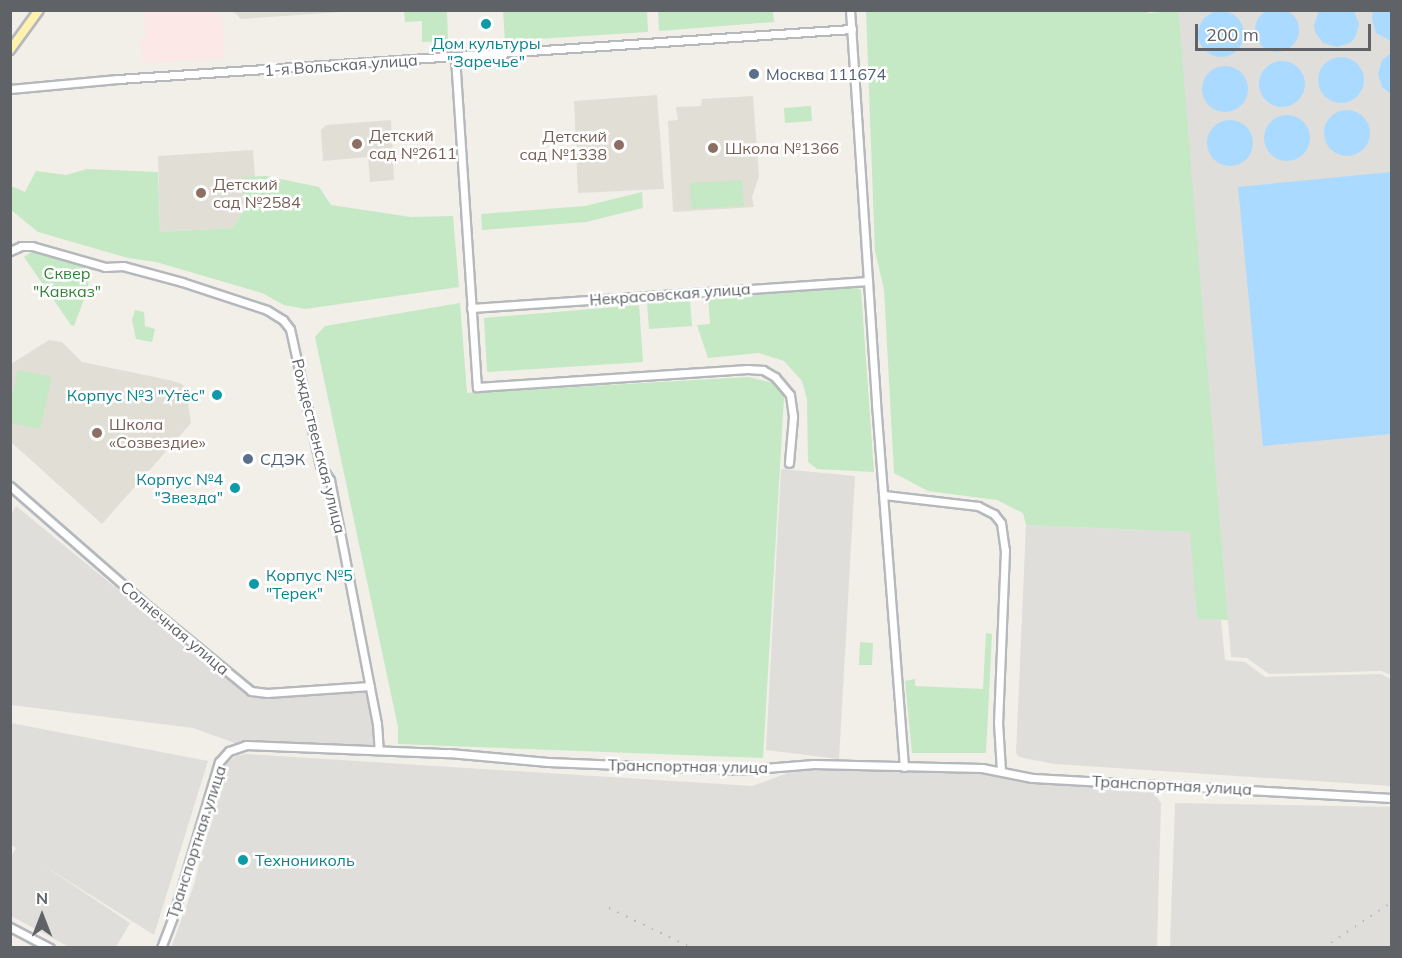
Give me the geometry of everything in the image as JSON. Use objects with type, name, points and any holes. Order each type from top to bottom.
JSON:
[{"type":"main road","points":[[10,50],[39,10]]},
{"type":"street","points":[[850,10],[904,767]]},
{"type":"street","name":"1-я Вольская улица","points":[[10,89],[118,79],[852,29]]},
{"type":"street","points":[[455,57],[477,387],[747,369],[762,370],[775,377],[790,395],[793,417],[789,463]]},
{"type":"street","name":"Рождественская улица","points":[[10,251],[21,246],[32,246],[105,267],[123,266],[267,310],[283,320],[293,339],[320,465],[330,480],[370,686],[378,750]]},
{"type":"street","name":"Некрасовская улица","points":[[471,308],[868,281]]},
{"type":"street","name":"Солнечная улица","points":[[10,486],[150,608],[251,691],[267,693],[370,686]]},
{"type":"street","points":[[884,495],[978,506],[990,511],[1001,523],[1005,550],[998,722],[1001,771]]},
{"type":"street","name":"Транспортная улица","points":[[161,948],[173,916],[219,762],[229,751],[246,745],[449,753],[548,762],[741,770],[814,764],[1001,771],[1032,778],[1392,798]]},
{"type":"street","points":[[10,927],[50,948]]},
{"type":"shaded area","points":[[149,10],[213,11],[222,16],[225,58],[143,63],[141,38],[146,38],[143,13]]},
{"type":"shaded area","points":[[357,10],[241,19],[233,11]]},
{"type":"shaded area","points":[[1177,11],[1391,11],[1391,675],[1381,671],[1269,674],[1247,658],[1231,657]]},
{"type":"shaded area","name":"Детский сад №1338","points":[[657,95],[664,189],[578,193],[574,101]]},
{"type":"shaded area","name":"Школа №1366","points":[[753,96],[759,176],[752,197],[754,207],[673,212],[668,121],[678,120],[676,107],[701,106],[702,99]]},
{"type":"shaded area","name":"Детский сад №2611","points":[[391,120],[394,180],[370,182],[368,157],[323,161],[321,130],[326,125]]},
{"type":"shaded area","name":"Детский сад №2584","points":[[253,150],[255,177],[243,178],[245,209],[233,228],[160,232],[158,156]]},
{"type":"shaded area","name":"Школа «Созвездие»","points":[[49,340],[62,342],[82,362],[169,380],[182,384],[186,389],[191,423],[102,524],[11,442],[11,364]]},
{"type":"shaded area","points":[[781,469],[855,476],[839,759],[766,750]]},
{"type":"shaded area","points":[[16,506],[250,698],[367,689],[382,746],[235,743],[193,728],[11,705],[10,516]]},
{"type":"shaded area","points":[[1026,525],[1191,532],[1197,618],[1221,620],[1225,660],[1245,662],[1265,677],[1381,674],[1391,679],[1391,786],[1054,764],[1019,757],[1016,753]]},
{"type":"shaded area","points":[[11,723],[208,761],[154,935],[40,863],[130,923],[116,947],[69,947],[11,916],[11,857],[16,848],[10,844]]},
{"type":"shaded area","points":[[246,754],[752,786],[802,768],[996,774],[1026,780],[1151,789],[1161,803],[1157,947],[171,948],[194,885],[224,766],[236,756]]},
{"type":"shaded area","points":[[1175,803],[1391,807],[1391,947],[1170,947]]},
{"type":"green space","points":[[1146,10],[1148,13],[1177,11],[1179,19],[1228,620],[1197,619],[1190,532],[1026,525],[1023,513],[997,500],[928,491],[894,473],[884,289],[875,251],[866,11]]},
{"type":"green space","points":[[404,11],[447,11],[448,41],[422,42],[422,21],[405,22]]},
{"type":"green space","points":[[503,11],[647,11],[648,32],[505,41]]},
{"type":"green space","points":[[658,11],[773,11],[774,22],[659,31]]},
{"type":"green space","points":[[811,106],[812,121],[785,123],[784,108]]},
{"type":"green space","points":[[87,169],[158,172],[160,232],[233,228],[245,209],[242,177],[266,176],[319,187],[331,205],[411,217],[453,216],[459,287],[305,309],[284,305],[262,293],[156,262],[128,258],[38,232],[11,210],[11,186],[25,192],[36,171],[66,175]]},
{"type":"green space","points":[[742,180],[744,206],[691,209],[690,183]]},
{"type":"green space","points":[[642,192],[643,208],[586,222],[482,230],[481,214],[585,206]]},
{"type":"green space","name":"Сквер \"Кавказ\"","points":[[33,251],[92,268],[86,294],[74,326],[71,325],[24,257]]},
{"type":"green space","points":[[852,285],[861,290],[874,472],[817,469],[808,462],[807,399],[802,381],[784,361],[759,353],[708,358],[697,325],[710,324],[708,296]]},
{"type":"green space","points":[[690,299],[692,326],[649,329],[647,302]]},
{"type":"green space","points":[[460,303],[467,393],[748,377],[773,383],[784,397],[763,758],[398,744],[398,727],[315,337],[325,326]]},
{"type":"green space","points":[[639,305],[643,362],[487,372],[484,318]]},
{"type":"green space","points":[[135,310],[144,312],[145,326],[155,329],[152,342],[136,339],[132,320]]},
{"type":"green space","points":[[18,370],[52,377],[40,429],[11,423],[11,402]]},
{"type":"green space","points":[[986,633],[992,634],[986,753],[912,753],[905,681],[915,679],[915,686],[983,689]]},
{"type":"green space","points":[[860,642],[873,643],[872,665],[859,665]]},
{"type":"water","points":[[1277,8],[1293,14],[1299,30],[1293,46],[1277,52],[1261,46],[1255,30],[1261,14]]},
{"type":"water","points":[[1319,10],[1354,11],[1359,24],[1355,38],[1350,43],[1337,47],[1323,43],[1315,32],[1314,25]]},
{"type":"water","points":[[1221,11],[1237,18],[1244,34],[1237,50],[1221,57],[1205,50],[1198,34],[1205,18]]},
{"type":"water","points":[[1373,11],[1391,11],[1391,41],[1376,33],[1372,19]]},
{"type":"water","points":[[1391,53],[1391,94],[1382,87],[1378,74],[1382,60]]},
{"type":"water","points":[[1341,57],[1357,64],[1364,80],[1357,96],[1341,103],[1325,96],[1318,80],[1325,64]]},
{"type":"water","points":[[1282,61],[1298,68],[1305,84],[1298,100],[1282,107],[1266,100],[1259,84],[1266,68]]},
{"type":"water","points":[[1225,66],[1241,73],[1248,89],[1241,105],[1225,112],[1209,105],[1202,89],[1209,73]]},
{"type":"water","points":[[1347,110],[1363,117],[1370,133],[1363,149],[1347,156],[1331,149],[1324,133],[1331,117]]},
{"type":"water","points":[[1287,115],[1303,122],[1310,138],[1303,154],[1287,161],[1271,154],[1264,138],[1271,122]]},
{"type":"water","points":[[1230,120],[1246,127],[1253,143],[1246,159],[1230,166],[1214,159],[1207,143],[1214,127]]},
{"type":"water","points":[[1391,172],[1391,434],[1263,446],[1238,187]]},
{"type":"railway","points":[[1323,948],[1392,902]]},
{"type":"railway","points":[[609,908],[692,948]]},
{"type":"place","name":"Дом культуры \"Заречье\"","points":[[486,24]]},
{"type":"place","name":"Москва 111674","points":[[754,74]]},
{"type":"place","name":"Детский сад №2611","points":[[357,144]]},
{"type":"place","name":"Детский сад №1338","points":[[619,145]]},
{"type":"place","name":"Школа №1366","points":[[713,148]]},
{"type":"place","name":"Детский сад №2584","points":[[201,193]]},
{"type":"place","name":"Корпус №3 \"Утёс\"","points":[[217,395]]},
{"type":"place","name":"Школа «Созвездие»","points":[[97,433]]},
{"type":"place","name":"СДЭК","points":[[248,459]]},
{"type":"place","name":"Корпус №4 \"Звезда\"","points":[[235,488]]},
{"type":"place","name":"Корпус №5 \"Терек\"","points":[[254,584]]},
{"type":"place","name":"Технониколь","points":[[243,860]]}]
